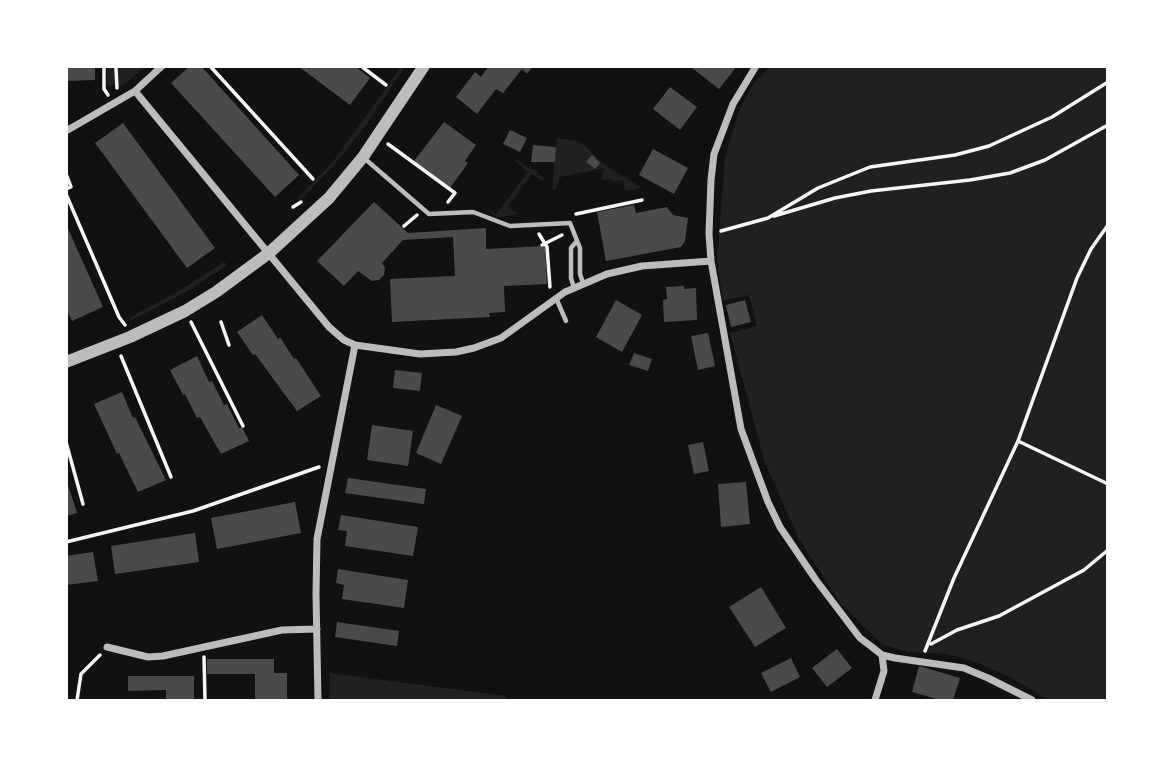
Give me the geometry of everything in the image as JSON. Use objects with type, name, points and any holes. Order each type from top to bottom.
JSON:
[{"type":"street","points":[[66,131],[135,91],[162,66]]},
{"type":"street","points":[[66,362],[130,337],[185,311],[269,253],[329,198],[363,157],[424,66]]},
{"type":"street","points":[[756,66],[733,104],[714,154],[710,180],[709,234],[710,261],[741,429],[768,502],[780,527],[831,601],[860,638],[882,655],[964,668],[1032,701]]},
{"type":"street","points":[[135,91],[329,327],[344,340],[355,345],[420,354],[474,348],[501,338],[556,298],[583,283],[626,268],[710,261]]},
{"type":"street","points":[[318,701],[317,539],[355,345]]},
{"type":"street","points":[[107,648],[149,657],[204,648],[282,630],[317,629]]},
{"type":"street","points":[[874,701],[884,671],[882,655]]},
{"type":"lane","points":[[363,157],[429,214],[473,212],[510,226],[570,223],[580,248],[580,274],[583,283]]},
{"type":"lane","points":[[574,288],[571,278],[571,248],[576,242]]},
{"type":"lane","points":[[556,298],[566,321]]},
{"type":"path","points":[[104,66],[104,89],[116,101]]},
{"type":"path","points":[[210,66],[313,179]]},
{"type":"path","points":[[361,66],[386,85]]},
{"type":"path","points":[[116,69],[116,101]]},
{"type":"path","points":[[768,218],[818,188],[870,167],[955,155],[989,146],[1052,117],[1108,82]]},
{"type":"path","points":[[709,234],[835,198],[1010,173],[1045,160],[1108,125]]},
{"type":"path","points":[[377,139],[399,151],[455,193],[440,213]]},
{"type":"path","points":[[66,174],[71,187],[66,191],[130,337]]},
{"type":"path","points":[[544,244],[562,235],[577,214],[642,200]]},
{"type":"path","points":[[534,224],[547,247],[549,285],[556,298]]},
{"type":"path","points":[[918,662],[929,645],[954,578],[1018,441],[1077,278],[1091,249],[1108,225]]},
{"type":"path","points":[[185,311],[243,426]]},
{"type":"path","points":[[221,322],[229,345]]},
{"type":"path","points":[[116,343],[171,477]]},
{"type":"path","points":[[1018,441],[1108,484]]},
{"type":"path","points":[[66,442],[83,504]]},
{"type":"path","points":[[66,542],[193,511],[318,467],[332,465]]},
{"type":"path","points":[[929,645],[957,630],[999,616],[1084,570],[1108,550]]},
{"type":"path","points":[[77,701],[81,674],[107,648]]},
{"type":"path","points":[[204,648],[205,701]]},
{"type":"shaded area","points":[[107,67],[145,67],[122,86],[107,85]]},
{"type":"shaded area","points":[[401,67],[405,67],[364,128],[300,201],[298,198],[332,163]]},
{"type":"shaded area","points":[[770,67],[1107,67],[1107,700],[1049,700],[1006,675],[975,662],[947,654],[908,652],[883,645],[840,603],[799,539],[765,463],[730,333],[757,326],[749,295],[723,301],[717,262],[725,157],[740,108],[754,83]]},
{"type":"shaded area","points":[[557,138],[581,142],[605,165],[642,188],[625,191],[623,180],[601,180],[604,168],[560,177],[555,190],[552,189]]},
{"type":"shaded area","points":[[517,159],[530,169],[537,170],[544,178],[543,181],[532,174],[508,206],[518,215],[497,217],[485,208],[496,214],[528,172],[515,161]]},
{"type":"shaded area","points":[[224,262],[227,265],[186,292],[130,321],[129,318]]},
{"type":"shaded area","points":[[330,673],[506,696],[506,700],[330,700]]},
{"type":"building","points":[[67,66],[95,66],[95,80],[67,81]]},
{"type":"building","points":[[190,66],[201,66],[299,175],[275,197],[171,83]]},
{"type":"building","points":[[298,66],[355,66],[370,78],[350,105]]},
{"type":"building","points":[[489,66],[533,66],[527,74],[522,69],[503,93],[496,89],[477,114],[456,97],[475,72],[481,77]]},
{"type":"building","points":[[737,66],[719,89],[692,68]]},
{"type":"building","points":[[670,87],[697,107],[680,130],[653,109]]},
{"type":"building","points":[[444,122],[476,145],[465,161],[468,163],[450,188],[414,161]]},
{"type":"building","points":[[123,123],[215,248],[187,268],[95,143]]},
{"type":"building","points":[[510,130],[527,138],[520,152],[503,144]]},
{"type":"building","points":[[533,145],[556,147],[555,162],[531,162]]},
{"type":"building","points":[[653,149],[688,168],[674,194],[639,175]]},
{"type":"building","points":[[592,155],[600,163],[595,169],[586,162]]},
{"type":"building","points":[[374,202],[408,233],[486,228],[486,249],[545,246],[547,284],[504,286],[505,312],[489,313],[490,317],[392,322],[390,279],[455,276],[453,237],[403,240],[382,263],[385,268],[384,275],[379,280],[372,281],[358,271],[344,286],[317,261]]},
{"type":"building","points":[[634,205],[636,213],[667,207],[673,215],[688,218],[685,241],[681,247],[606,261],[597,212]]},
{"type":"building","points":[[66,224],[103,307],[72,321],[66,309]]},
{"type":"building","points":[[684,286],[684,289],[696,288],[697,320],[664,322],[663,300],[667,299],[666,287]]},
{"type":"building","points":[[616,300],[642,315],[622,352],[596,337]]},
{"type":"building","points":[[745,300],[751,322],[731,327],[726,305]]},
{"type":"building","points":[[262,315],[278,339],[280,337],[294,359],[296,358],[321,396],[297,411],[237,332]]},
{"type":"building","points":[[708,333],[715,366],[698,370],[691,336]]},
{"type":"building","points":[[634,353],[652,359],[648,371],[629,365]]},
{"type":"building","points":[[197,356],[209,382],[212,381],[224,405],[227,404],[249,441],[221,454],[170,370]]},
{"type":"building","points":[[395,370],[422,373],[420,391],[393,388]]},
{"type":"building","points":[[122,392],[166,480],[138,492],[94,404]]},
{"type":"building","points":[[436,405],[462,416],[441,464],[416,453]]},
{"type":"building","points":[[372,425],[413,431],[408,466],[367,460]]},
{"type":"building","points":[[703,442],[709,471],[694,474],[688,445]]},
{"type":"building","points":[[348,478],[426,489],[424,504],[345,493]]},
{"type":"building","points":[[66,479],[77,513],[66,516]]},
{"type":"building","points":[[746,482],[750,524],[721,527],[718,484]]},
{"type":"building","points":[[295,502],[301,533],[217,549],[211,518]]},
{"type":"building","points":[[341,515],[418,527],[413,556],[345,546],[347,531],[338,530]]},
{"type":"building","points":[[195,533],[199,562],[115,574],[111,546]]},
{"type":"building","points":[[93,552],[98,581],[66,585],[66,556]]},
{"type":"building","points":[[338,569],[408,580],[404,608],[342,599],[344,585],[336,583]]},
{"type":"building","points":[[761,587],[786,628],[755,647],[729,607]]},
{"type":"building","points":[[337,622],[399,631],[397,646],[335,637]]},
{"type":"building","points":[[837,649],[852,668],[827,687],[812,668]]},
{"type":"building","points":[[791,658],[800,677],[771,692],[761,673]]},
{"type":"building","points":[[207,659],[274,659],[274,673],[287,673],[287,700],[255,700],[255,674],[207,674]]},
{"type":"building","points":[[919,666],[960,678],[953,700],[940,700],[912,692]]},
{"type":"building","points":[[128,676],[194,676],[194,700],[166,700],[166,690],[128,691]]}]
